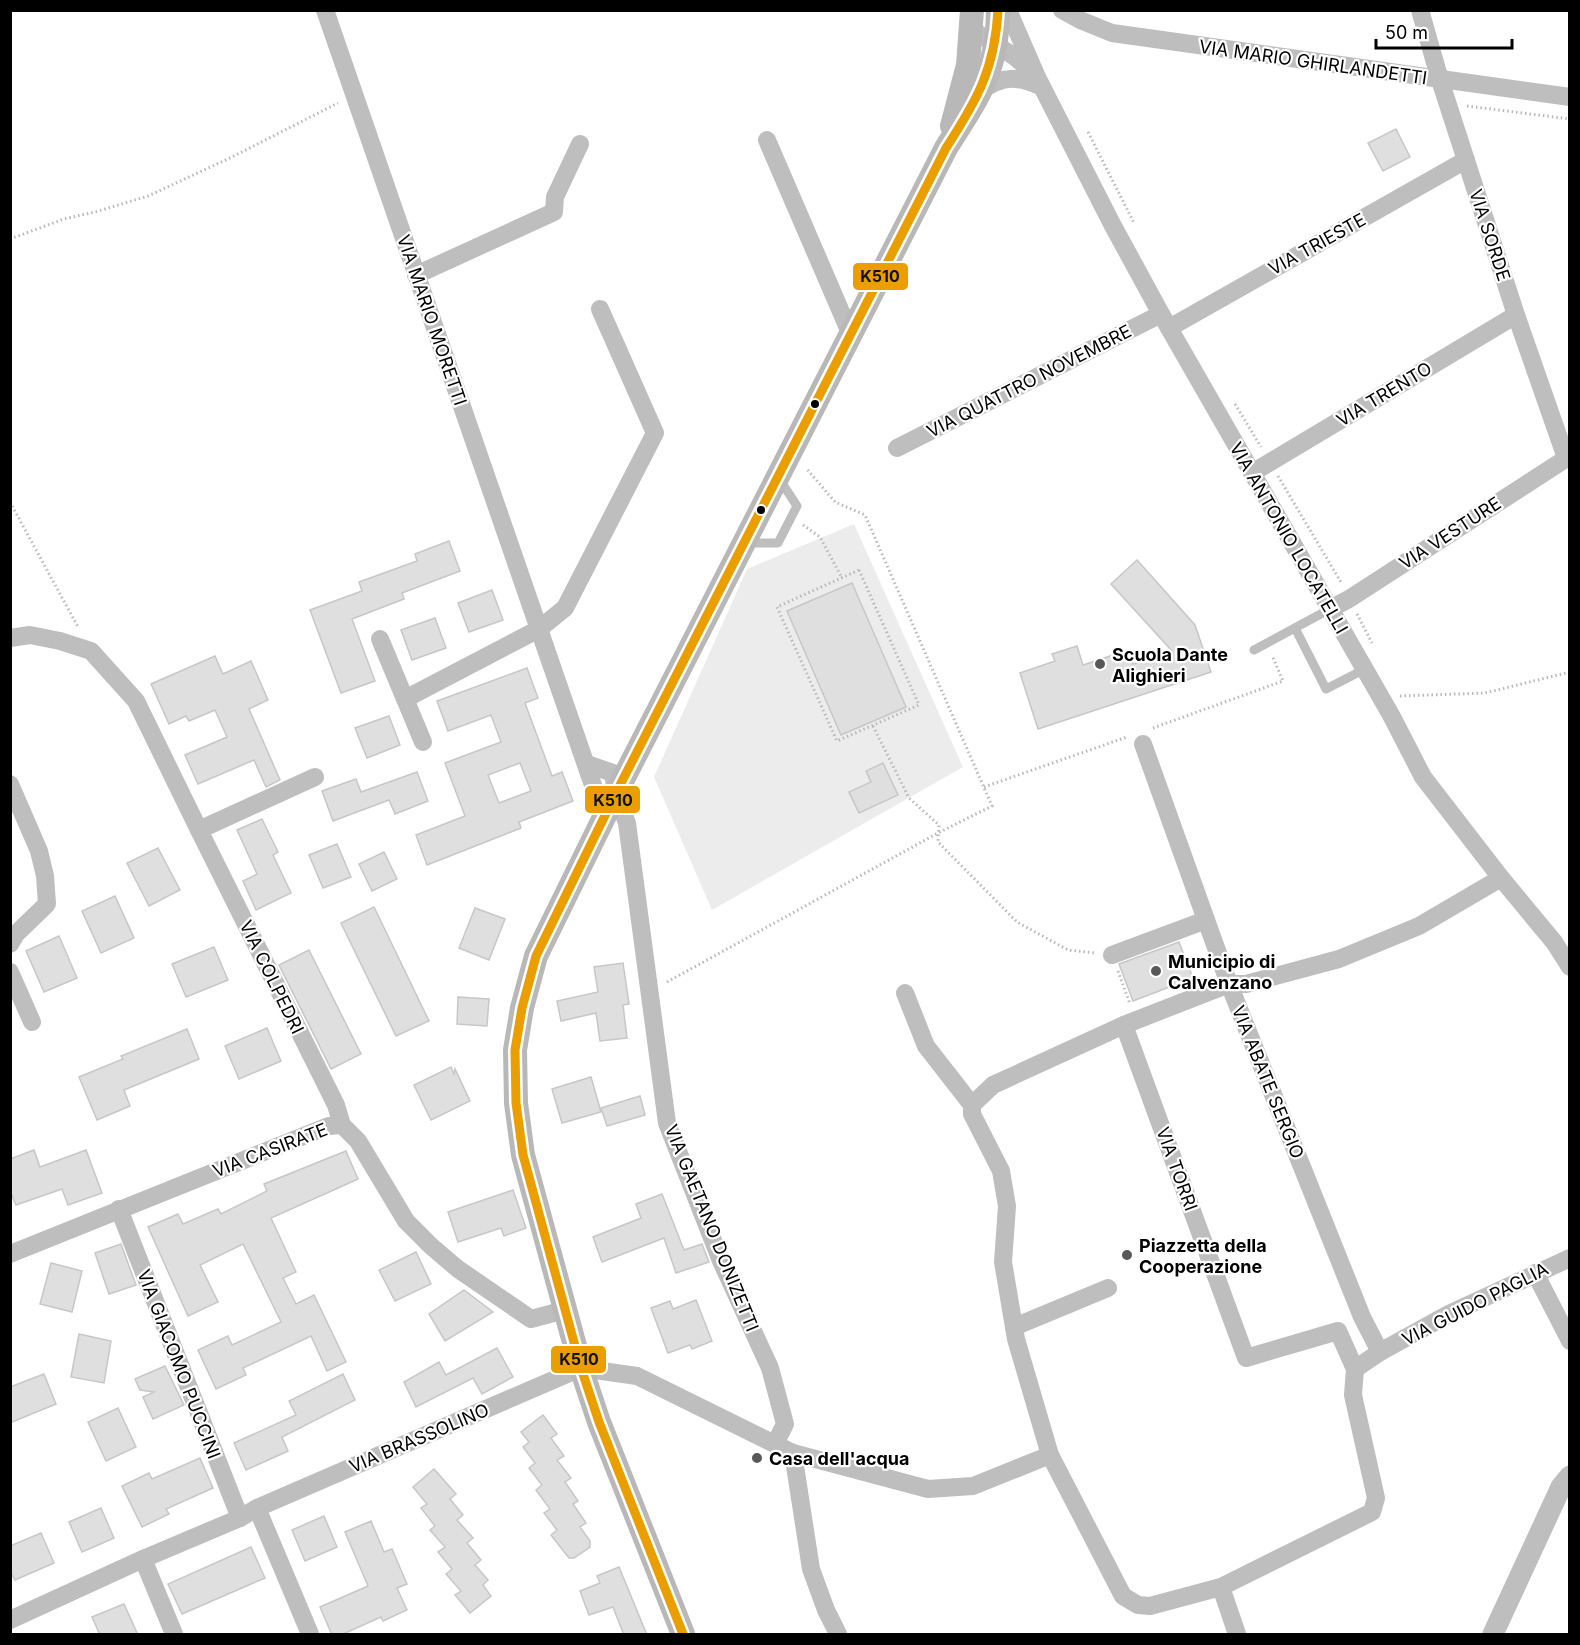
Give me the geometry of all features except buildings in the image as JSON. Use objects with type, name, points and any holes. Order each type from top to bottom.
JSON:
[{"type":"main road","points":[[682,1635],[599,1422],[581,1368],[523,1155],[516,1103],[515,1050],[522,1008],[536,956],[616,793],[946,148],[981,92],[990,69],[1005,11]]},
{"type":"main road","points":[[946,148],[968,65],[972,20]]},
{"type":"street","name":"VIA MARIO MORETTI","points":[[325,10],[587,764]]},
{"type":"street","name":"VIA MARIO GHIRLANDETTI","points":[[1062,10],[1112,33],[1569,97]]},
{"type":"street","name":"VIA SORDE","points":[[1420,10],[1440,80],[1516,315],[1568,457]]},
{"type":"street","name":"VIA ANTONIO LOCATELLI","points":[[1005,11],[1112,224],[1165,321],[1365,669],[1424,777],[1501,878],[1554,942],[1569,967]]},
{"type":"street","name":"VIA ANTONIO LOCATELLI","points":[[972,20],[995,45],[1015,57],[1040,82]]},
{"type":"street","points":[[981,92],[991,84],[1012,78],[1040,82]]},
{"type":"street","points":[[767,140],[851,335]]},
{"type":"street","points":[[416,274],[554,212],[555,197],[580,144]]},
{"type":"street","name":"VIA TRIESTE","points":[[1165,321],[1466,160]]},
{"type":"street","points":[[405,699],[539,629],[565,608],[655,433],[600,309]]},
{"type":"street","name":"VIA TRENTO","points":[[1252,474],[1516,315]]},
{"type":"street","name":"VIA QUATTRO NOVEMBRE","points":[[897,448],[1165,321]]},
{"type":"street","name":"VIA VESTURE","points":[[1330,609],[1568,457]]},
{"type":"street","points":[[10,638],[30,635],[60,641],[91,651]]},
{"type":"street","points":[[380,639],[423,742]]},
{"type":"street","name":"VIA COLPEDRI","points":[[91,651],[136,701],[331,1095],[342,1125]]},
{"type":"street","name":"VIA ABATE SERGIO","points":[[1143,744],[1229,984],[1362,1317],[1380,1352]]},
{"type":"street","name":"VIA GAETANO DONIZETTI","points":[[587,764],[613,773],[616,793],[627,823],[667,1123],[721,1261],[770,1368],[785,1424],[775,1444]]},
{"type":"street","points":[[199,830],[315,777]]},
{"type":"street","points":[[10,784],[39,851],[45,876],[47,904],[16,934],[10,944]]},
{"type":"street","points":[[972,1105],[993,1085],[1130,1023],[1229,984],[1246,984],[1339,959],[1419,926],[1501,878]]},
{"type":"street","points":[[1112,955],[1206,920]]},
{"type":"street","points":[[10,972],[32,1022]]},
{"type":"street","points":[[905,993],[926,1046],[972,1105],[972,1114],[1001,1171],[1007,1206],[1003,1262],[1016,1339],[1050,1455],[1123,1596],[1137,1605],[1150,1606],[1221,1587],[1372,1512],[1376,1498],[1353,1395],[1355,1369]]},
{"type":"street","name":"VIA TORRI","points":[[1130,1023],[1246,1358],[1338,1331],[1355,1369]]},
{"type":"street","name":"VIA CASIRATE","points":[[10,1254],[329,1126],[342,1125],[358,1141],[406,1221],[458,1269],[531,1319],[565,1310]]},
{"type":"street","name":"VIA GIACOMO PUCCINI","points":[[119,1209],[240,1518]]},
{"type":"street","name":"VIA GUIDO PAGLIA","points":[[1355,1369],[1380,1352],[1449,1314],[1569,1258]]},
{"type":"street","points":[[1535,1274],[1569,1341]]},
{"type":"street","points":[[1014,1326],[1108,1288]]},
{"type":"street","points":[[581,1368],[637,1376],[793,1453],[928,1489],[973,1486],[1050,1455]]},
{"type":"street","name":"VIA BRASSOLINO","points":[[10,1620],[143,1559],[240,1518],[257,1508],[581,1368]]},
{"type":"street","points":[[793,1453],[811,1569],[838,1635]]},
{"type":"street","points":[[1493,1635],[1561,1487],[1569,1476]]},
{"type":"street","points":[[257,1508],[310,1635]]},
{"type":"street","points":[[143,1559],[174,1635]]},
{"type":"street","points":[[1221,1587],[1237,1635]]},
{"type":"lane","points":[[745,543],[778,543],[792,516],[797,506],[784,467]]},
{"type":"lane","points":[[1254,650],[1330,609]]},
{"type":"lane","points":[[1295,628],[1326,689],[1365,669]]},
{"type":"path","points":[[10,239],[64,219],[148,196],[354,95]]},
{"type":"path","points":[[1448,103],[1569,119]]},
{"type":"path","points":[[1087,131],[1135,224]]},
{"type":"path","points":[[1231,397],[1373,644]]},
{"type":"path","points":[[650,991],[938,833],[992,806],[865,515],[835,502],[802,464],[784,467]]},
{"type":"path","points":[[10,502],[91,651]]},
{"type":"path","points":[[792,516],[820,537],[842,578]]},
{"type":"path","points":[[859,570],[919,705],[837,741],[777,607],[842,578],[859,570]]},
{"type":"path","points":[[1400,696],[1485,693],[1569,672]]},
{"type":"path","points":[[873,726],[909,798],[939,825],[938,842],[1017,922],[1068,950],[1112,955],[1130,1023]]},
{"type":"shaded area","points":[[854,524],[963,767],[712,910],[654,777],[747,569]]},
{"type":"transit line","name":"K510","points":[[683,1634],[599,1422],[581,1368],[523,1155],[516,1103],[515,1050],[522,1008],[536,956],[616,793],[946,148],[975,99],[993,50],[998,10]]},
{"type":"place","name":"Scuola Dante Alighieri","points":[[1100,664]]},
{"type":"place","name":"Municipio di Calvenzano","points":[[1156,971]]},
{"type":"place","name":"Piazzetta della Cooperazione","points":[[1127,1255]]},
{"type":"place","name":"Casa dell'acqua","points":[[757,1458]]}]
